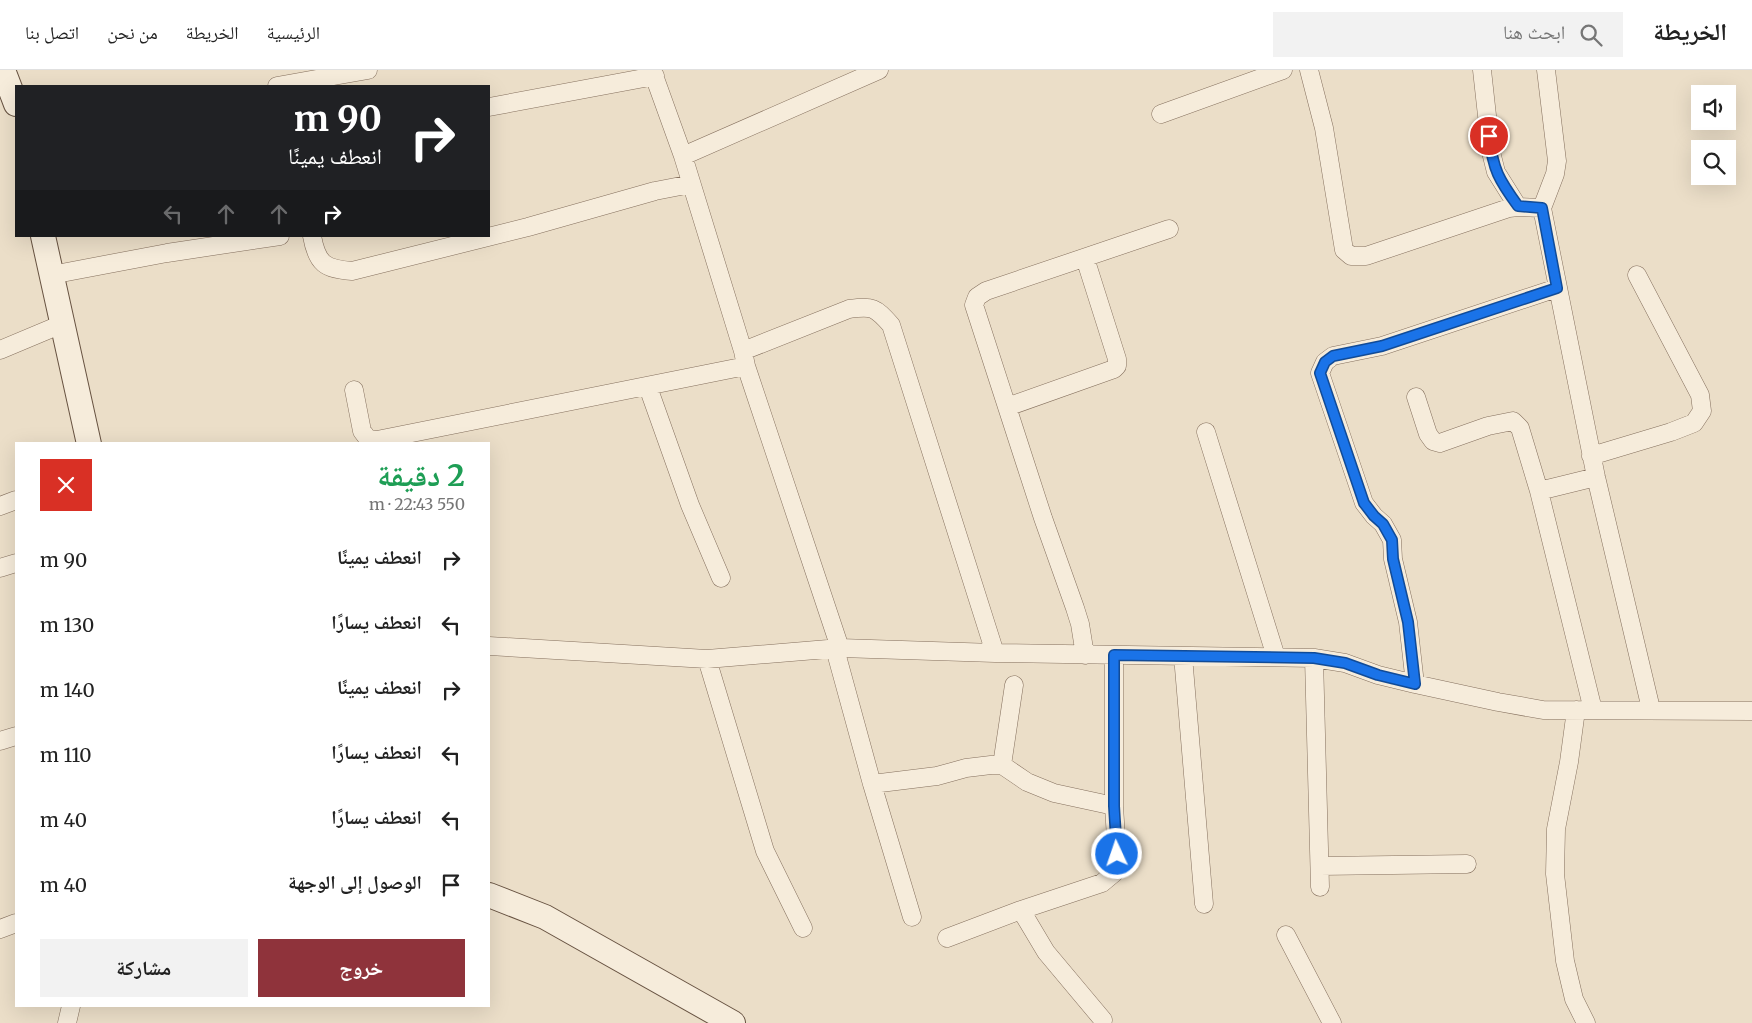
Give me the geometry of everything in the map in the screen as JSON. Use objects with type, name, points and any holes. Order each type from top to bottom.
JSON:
[{"type":"street","points":[[3,70],[15,101]]},
{"type":"street","points":[[287,85],[368,70]]},
{"type":"street","points":[[682,156],[879,70]]},
{"type":"street","points":[[1161,114],[1283,70]]},
{"type":"street","points":[[1309,70],[1324,128],[1344,250],[1350,256],[1366,256],[1518,206],[1542,208]]},
{"type":"street","points":[[1482,70],[1491,152],[1496,172],[1518,206]]},
{"type":"street","points":[[1546,70],[1557,161],[1555,174],[1542,208],[1591,456],[1651,709]]},
{"type":"street","points":[[490,107],[653,73],[691,184],[744,359],[837,648],[872,784],[912,916]]},
{"type":"street","points":[[490,236],[655,190],[691,184]]},
{"type":"street","points":[[1085,654],[1075,608],[1006,408],[974,305],[977,296],[986,291],[1169,229]]},
{"type":"street","points":[[43,237],[89,442]]},
{"type":"street","points":[[51,275],[167,253],[273,237]]},
{"type":"street","points":[[312,237],[322,263],[333,270],[352,271],[488,237]]},
{"type":"street","points":[[1006,408],[1114,369],[1117,366],[1117,359],[1085,258]]},
{"type":"street","points":[[1591,456],[1671,432],[1694,423],[1702,411],[1700,395],[1636,275]]},
{"type":"street","points":[[1415,684],[1408,622],[1393,559],[1392,540],[1383,524],[1364,503],[1320,373],[1325,362],[1333,356],[1382,346],[1557,288]]},
{"type":"street","points":[[354,390],[362,431],[368,439],[377,440],[648,387],[744,359],[849,308],[865,307],[878,310],[891,325],[995,653]]},
{"type":"street","points":[[0,350],[62,324]]},
{"type":"street","points":[[648,387],[690,505],[721,578]]},
{"type":"street","points":[[1416,397],[1428,434],[1433,441],[1440,443],[1488,426],[1513,421],[1520,428],[1539,491],[1584,710],[1569,762],[1556,829],[1555,874],[1564,961],[1574,999],[1586,1023]]},
{"type":"street","points":[[1206,432],[1276,657]]},
{"type":"street","points":[[1539,491],[1596,477]]},
{"type":"street","points":[[0,506],[15,500]]},
{"type":"street","points":[[0,568],[15,563]]},
{"type":"street","points":[[490,646],[707,659],[837,648],[995,653],[1314,658],[1345,663],[1378,675],[1415,684],[1543,710],[1651,709],[1752,711]]},
{"type":"street","points":[[947,938],[1021,910],[1102,883],[1114,873],[1117,854],[1114,806],[1114,655]]},
{"type":"street","points":[[1183,656],[1204,904]]},
{"type":"street","points":[[1314,658],[1320,887]]},
{"type":"street","points":[[707,659],[766,851],[803,928]]},
{"type":"street","points":[[1002,765],[1014,685]]},
{"type":"street","points":[[0,741],[15,736]]},
{"type":"street","points":[[872,784],[936,776],[982,766],[1002,765],[1027,782],[1054,793],[1114,806]]},
{"type":"street","points":[[1320,866],[1467,864]]},
{"type":"street","points":[[490,895],[545,917],[733,1023]]},
{"type":"street","points":[[1021,910],[1046,952],[1103,1020]]},
{"type":"street","points":[[0,929],[15,923]]},
{"type":"street","points":[[1286,935],[1332,1023]]},
{"type":"street","points":[[66,1023],[71,1007]]},
{"type":"route","points":[[1117,854],[1114,806],[1114,655],[1314,658],[1345,663],[1378,675],[1415,684],[1408,622],[1393,559],[1392,540],[1383,524],[1364,503],[1320,373],[1325,362],[1333,356],[1382,346],[1557,288],[1542,208],[1518,206],[1496,172],[1489,136]]}]
